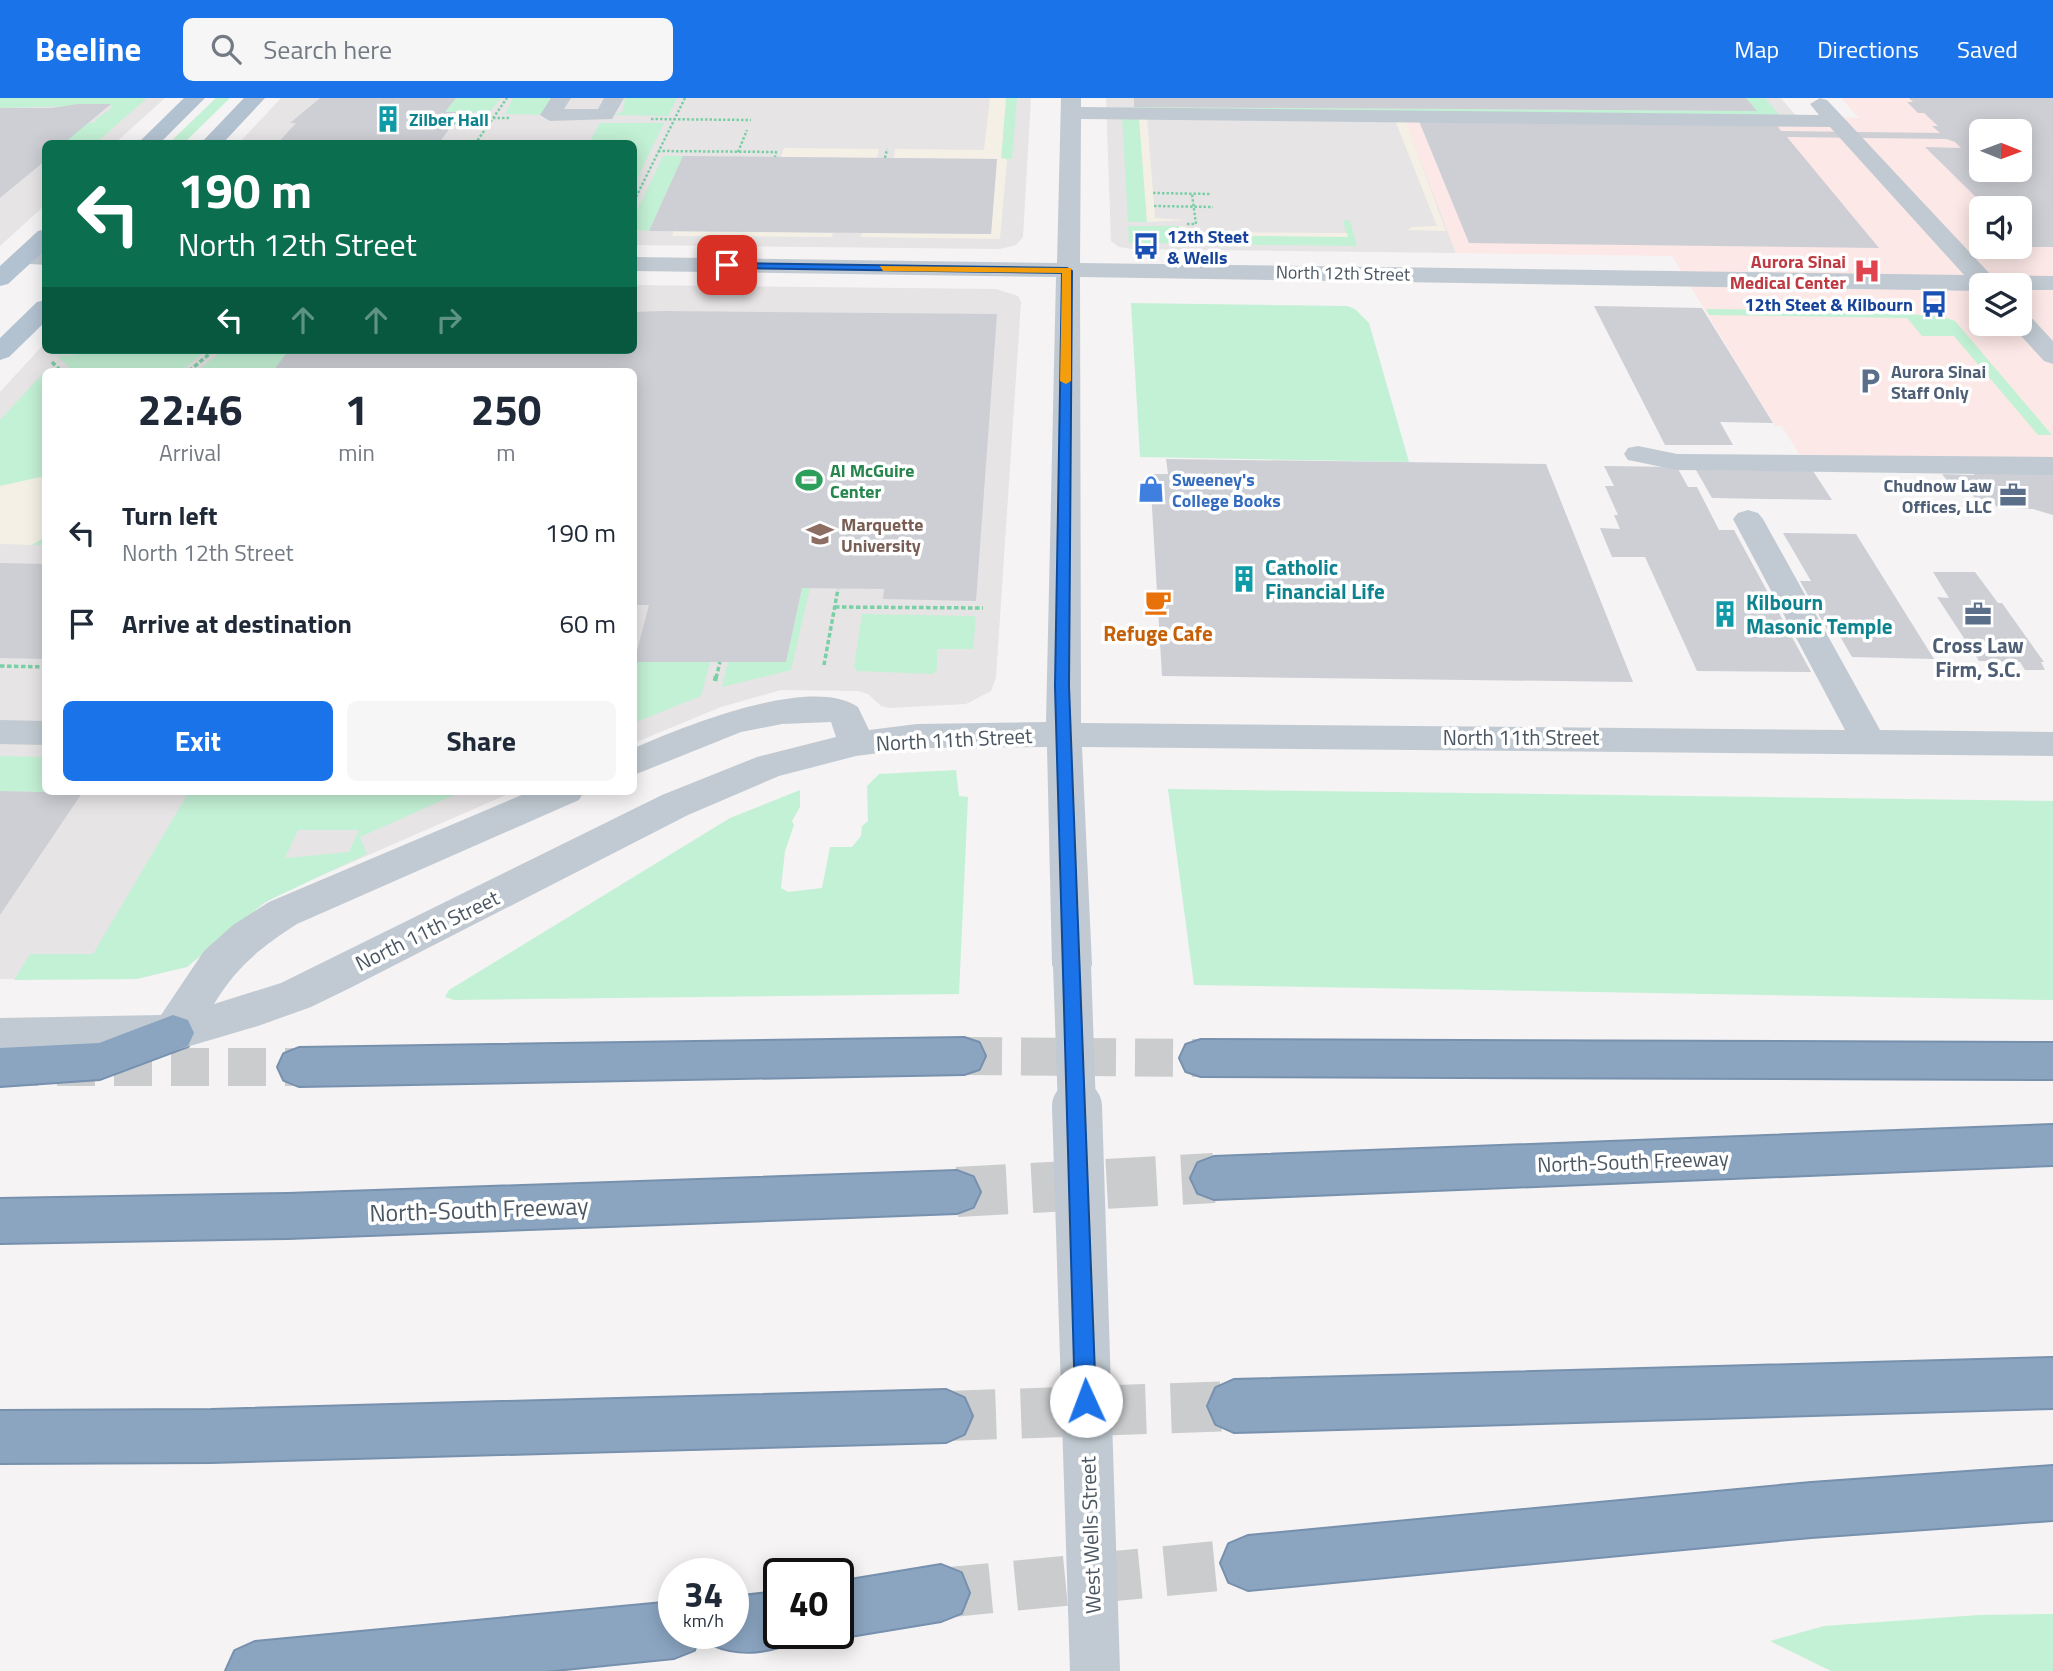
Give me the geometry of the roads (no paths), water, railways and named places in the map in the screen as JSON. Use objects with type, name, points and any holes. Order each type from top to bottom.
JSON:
[{"type":"highway","points":[[0,1067],[100,1061],[173,1033]]},
{"type":"highway","points":[[299,1067],[964,1056]]},
{"type":"highway","points":[[1201,1058],[2053,1061]]},
{"type":"highway","name":"North-South Freeway","points":[[1214,1178],[2053,1145]]},
{"type":"highway","name":"North-South Freeway","points":[[0,1221],[288,1216],[957,1192]]},
{"type":"highway","points":[[1234,1406],[2053,1383]]},
{"type":"highway","points":[[0,1437],[211,1436],[947,1416]]},
{"type":"highway","points":[[1248,1563],[1811,1510],[2053,1493]]},
{"type":"highway","points":[[854,1607],[942,1593]]},
{"type":"highway","points":[[255,1671],[658,1632]]},
{"type":"main road","points":[[151,140],[195,98]]},
{"type":"main road","points":[[214,140],[255,98]]},
{"type":"main road","points":[[0,279],[34,258]]},
{"type":"main road","points":[[0,352],[42,311]]},
{"type":"street","points":[[561,98],[550,115],[605,115],[614,98]]},
{"type":"street","points":[[1815,98],[1975,273]]},
{"type":"street","points":[[1070,105],[1836,121]]},
{"type":"street","name":"West Wells Street","points":[[1070,105],[1062,686],[1095,1671]]},
{"type":"street","name":"North 12th Street","points":[[637,264],[1969,284]]},
{"type":"street","name":"North 12th Street","points":[[2032,283],[2053,282]]},
{"type":"street","points":[[2032,333],[2053,356]]},
{"type":"street","points":[[1638,454],[1677,462],[2053,466]]},
{"type":"street","points":[[1748,519],[1869,742]]},
{"type":"street","points":[[637,761],[722,724],[784,710],[839,710],[846,715],[856,744]]},
{"type":"street","points":[[0,732],[42,733]]},
{"type":"street","name":"North 11th Street","points":[[0,1035],[173,1033],[243,1014],[296,995],[338,975],[675,805],[770,766],[856,744],[928,736],[1065,735],[2053,744]]},
{"type":"street","points":[[173,1033],[218,963],[247,936],[283,913],[557,795]]},
{"type":"tunnel","points":[[964,1056],[1201,1058]]},
{"type":"tunnel","points":[[0,1067],[299,1067]]},
{"type":"tunnel","points":[[957,1192],[1214,1178]]},
{"type":"tunnel","points":[[946,1416],[1234,1406]]},
{"type":"tunnel","points":[[941,1593],[1248,1563]]},
{"type":"place","name":"Zilber Hall","points":[[388,119]]},
{"type":"place","name":"12th Steet & Wells","points":[[1146,246]]},
{"type":"place","name":"Aurora Sinai Medical Center","points":[[1867,271]]},
{"type":"place","name":"12th Steet & Kilbourn","points":[[1934,304]]},
{"type":"place","name":"Aurora Sinai Staff Only","points":[[1870,381]]},
{"type":"place","name":"Al McGuire Center","points":[[809,480]]},
{"type":"place","name":"Sweeney's College Books","points":[[1151,489]]},
{"type":"place","name":"Chudnow Law Offices, LLC","points":[[2013,495]]},
{"type":"place","name":"Marquette University","points":[[820,534]]},
{"type":"place","name":"Catholic Financial Life","points":[[1244,579]]},
{"type":"place","name":"Refuge Cafe","points":[[1158,602]]},
{"type":"place","name":"Kilbourn Masonic Temple","points":[[1725,614]]},
{"type":"place","name":"Cross Law Firm, S.C.","points":[[1978,614]]}]
